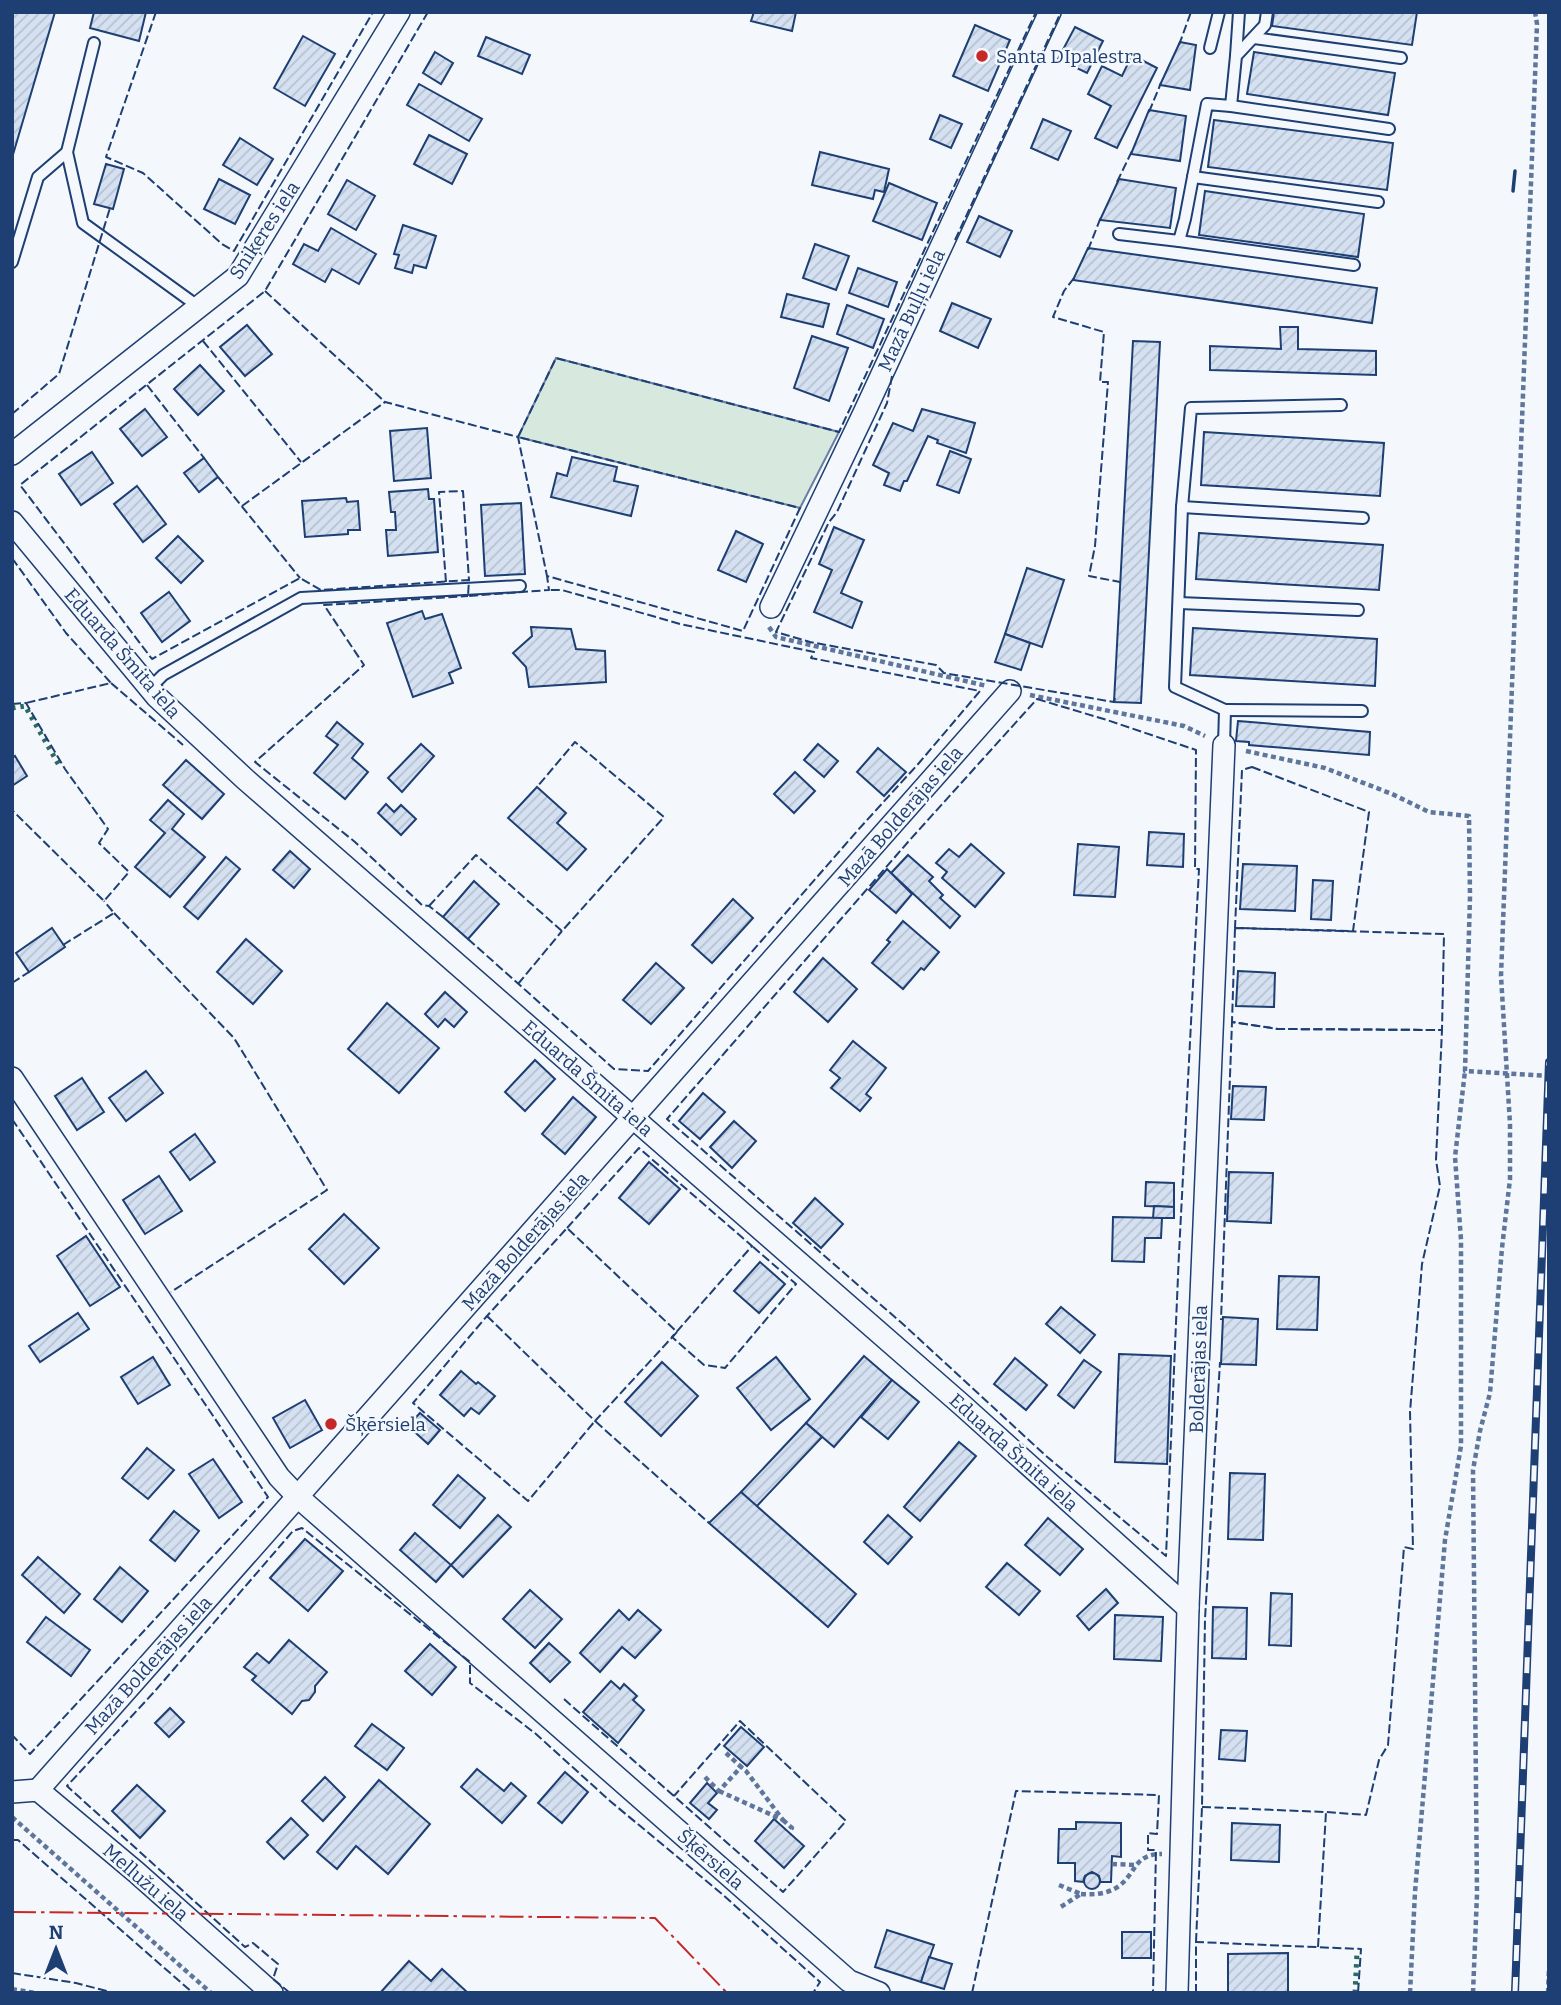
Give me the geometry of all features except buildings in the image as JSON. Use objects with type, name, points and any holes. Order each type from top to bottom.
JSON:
[{"type":"street","name":"Sniķeres iela","points":[[12,454],[239,276],[399,12]]},
{"type":"street","name":"Mazā Buļļu iela","points":[[771,607],[1050,12]]},
{"type":"street","name":"Eduarda Šmita iela","points":[[12,522],[150,688],[246,779],[962,1405],[1188,1608]]},
{"type":"street","name":"Mazā Bolderājas iela","points":[[38,1790],[1010,691]]},
{"type":"street","name":"Bolderājas iela","points":[[1177,1993],[1188,1608],[1224,745]]},
{"type":"street","name":"Šķērsiela","points":[[12,1078],[272,1468],[298,1496],[844,1987],[879,1993]]},
{"type":"street","points":[[12,1792],[38,1790]]},
{"type":"street","name":"Mellužu iela","points":[[38,1790],[136,1872],[272,1993]]},
{"type":"lane","points":[[1210,48],[1219,12]]},
{"type":"lane","points":[[1231,106],[1239,12]]},
{"type":"lane","points":[[1236,56],[1265,25],[1267,12]]},
{"type":"lane","points":[[1254,38],[1401,58]]},
{"type":"lane","points":[[94,43],[67,152],[83,223],[199,307]]},
{"type":"lane","points":[[1179,241],[1207,104],[1389,129]]},
{"type":"lane","points":[[12,262],[37,177],[67,152]]},
{"type":"lane","points":[[1193,177],[1378,202]]},
{"type":"lane","points":[[1119,234],[1354,265]]},
{"type":"lane","points":[[1341,405],[1191,408],[1182,507],[1175,687],[1225,710],[1362,711]]},
{"type":"lane","points":[[1182,507],[1363,518]]},
{"type":"lane","points":[[150,688],[163,676],[301,598],[520,586]]},
{"type":"lane","points":[[1179,603],[1359,610]]},
{"type":"lane","points":[[1224,745],[1225,710]]},
{"type":"path","points":[[1473,1993],[1477,1894],[1473,1470],[1490,1393],[1510,1179],[1510,1124],[1501,976],[1537,38],[1535,12]]},
{"type":"path","points":[[1224,745],[1325,768],[1392,794],[1429,813],[1469,816],[1470,897],[1465,1071],[1455,1157],[1461,1240],[1461,1446],[1445,1540],[1415,1892],[1410,1993]]},
{"type":"path","points":[[1465,1071],[1549,1076]]},
{"type":"path","points":[[726,1753],[747,1771],[783,1820],[792,1828],[789,1832]]},
{"type":"path","points":[[719,1791],[741,1767]]},
{"type":"path","points":[[705,1777],[719,1791],[783,1820]]},
{"type":"path","points":[[12,1816],[211,1993]]},
{"type":"path","points":[[1059,1885],[1081,1894],[1106,1892],[1119,1886],[1135,1865],[1148,1855],[1167,1854]]},
{"type":"path","points":[[1112,1864],[1135,1865]]},
{"type":"path","points":[[1059,1908],[1081,1894]]},
{"type":"path","points":[[1548,1993],[1549,1971]]},
{"type":"path","points":[[12,1989],[35,1993]]},
{"type":"shaded area","points":[[556,358],[839,432],[800,508],[518,437]]},
{"type":"railway","points":[[1515,1993],[1549,1062]]},
{"type":"hedge","points":[[12,708],[25,706],[60,767]]},
{"type":"hedge","points":[[1355,1993],[1357,1952]]},
{"type":"fence","points":[[156,12],[106,157],[143,173],[222,244],[234,251],[373,12]]},
{"type":"fence","points":[[428,12],[265,291],[20,485],[152,659],[300,578],[321,590],[469,580],[468,596],[549,590],[547,576],[743,631],[800,508],[518,437],[556,358],[839,432],[1036,12]]},
{"type":"fence","points":[[955,240],[1061,12]]},
{"type":"fence","points":[[1179,45],[1191,12]]},
{"type":"fence","points":[[1149,112],[1161,83]]},
{"type":"fence","points":[[1117,182],[1132,151]]},
{"type":"fence","points":[[12,414],[59,374],[110,208]]},
{"type":"fence","points":[[1088,250],[1101,217]]},
{"type":"fence","points":[[1074,278],[1064,291],[1053,317],[1104,332],[1100,382],[1108,382],[1095,546],[1089,576],[1120,582],[1120,586]]},
{"type":"fence","points":[[265,291],[385,402]]},
{"type":"fence","points":[[203,341],[301,462]]},
{"type":"fence","points":[[892,376],[887,403],[837,512],[829,522],[776,632],[810,642],[936,665],[944,673],[1114,702],[1115,698]]},
{"type":"fence","points":[[147,385],[204,458]]},
{"type":"fence","points":[[242,506],[385,402],[518,437],[547,576]]},
{"type":"fence","points":[[218,477],[300,578]]},
{"type":"fence","points":[[446,582],[439,492],[463,491],[469,580]]},
{"type":"fence","points":[[12,558],[66,633],[111,683],[26,703]]},
{"type":"fence","points":[[468,939],[614,1069],[648,1071],[980,691],[811,658],[814,652],[680,624],[562,590],[549,590]]},
{"type":"fence","points":[[443,917],[429,906],[422,905],[355,842],[255,762],[364,665],[324,605],[468,596]]},
{"type":"fence","points":[[111,683],[183,745]]},
{"type":"fence","points":[[1037,699],[1196,750],[1195,869],[1199,869],[1166,1556],[1045,1455],[904,1325],[667,1119],[908,842],[1037,699]]},
{"type":"fence","points":[[12,704],[26,703],[65,769],[108,829],[99,843],[129,872],[104,901],[12,810]]},
{"type":"fence","points":[[429,906],[476,855],[562,931],[664,817],[575,742],[537,787]]},
{"type":"fence","points":[[1252,767],[1369,812],[1353,931],[1235,928],[1242,770],[1252,767]]},
{"type":"fence","points":[[63,945],[114,913],[104,901]]},
{"type":"fence","points":[[114,913],[234,1038],[327,1190],[171,1292]]},
{"type":"fence","points":[[1235,928],[1444,934],[1442,1030],[1278,1029],[1232,1022],[1235,928]]},
{"type":"fence","points":[[518,984],[562,931]]},
{"type":"fence","points":[[12,983],[29,972]]},
{"type":"fence","points":[[1202,1807],[1366,1815],[1379,1760],[1388,1745],[1404,1547],[1413,1549],[1410,1412],[1422,1264],[1440,1186],[1436,1160],[1442,1030],[1278,1029],[1232,1022],[1221,1320]]},
{"type":"fence","points":[[12,1119],[268,1497],[30,1754],[12,1735]]},
{"type":"fence","points":[[567,1228],[639,1148],[752,1246],[672,1337],[704,1365],[725,1368],[796,1284],[752,1246]]},
{"type":"fence","points":[[487,1316],[595,1421],[677,1332],[567,1228],[487,1316],[413,1403],[528,1501],[595,1421],[709,1523]]},
{"type":"fence","points":[[1196,1942],[1202,1807],[1205,1619],[1220,1362]]},
{"type":"fence","points":[[290,1993],[273,1979],[278,1964],[253,1943],[245,1947],[67,1786],[155,1691],[293,1531],[302,1528],[470,1662],[470,1683],[536,1734],[820,1982],[813,1993]]},
{"type":"fence","points":[[564,1699],[574,1708],[783,1892],[846,1821],[740,1721],[674,1796]]},
{"type":"fence","points":[[972,1993],[1016,1791],[1159,1795],[1157,1834],[1148,1833],[1148,1850],[1156,1850],[1153,1993]]},
{"type":"fence","points":[[1318,1947],[1326,1812]]},
{"type":"fence","points":[[12,1840],[18,1840],[193,1993]]},
{"type":"fence","points":[[1196,1993],[1196,1942],[1361,1949],[1358,1993]]},
{"type":"fence","points":[[12,1973],[76,1983],[114,1993]]},
{"type":"wall","points":[[1513,191],[1515,171]]},
{"type":"power","points":[[12,1912],[655,1918],[727,1993]]},
{"type":"place","name":"Santa DIpalestra","points":[[982,56]]},
{"type":"place","name":"Šķērsiela","points":[[331,1424]]}]
